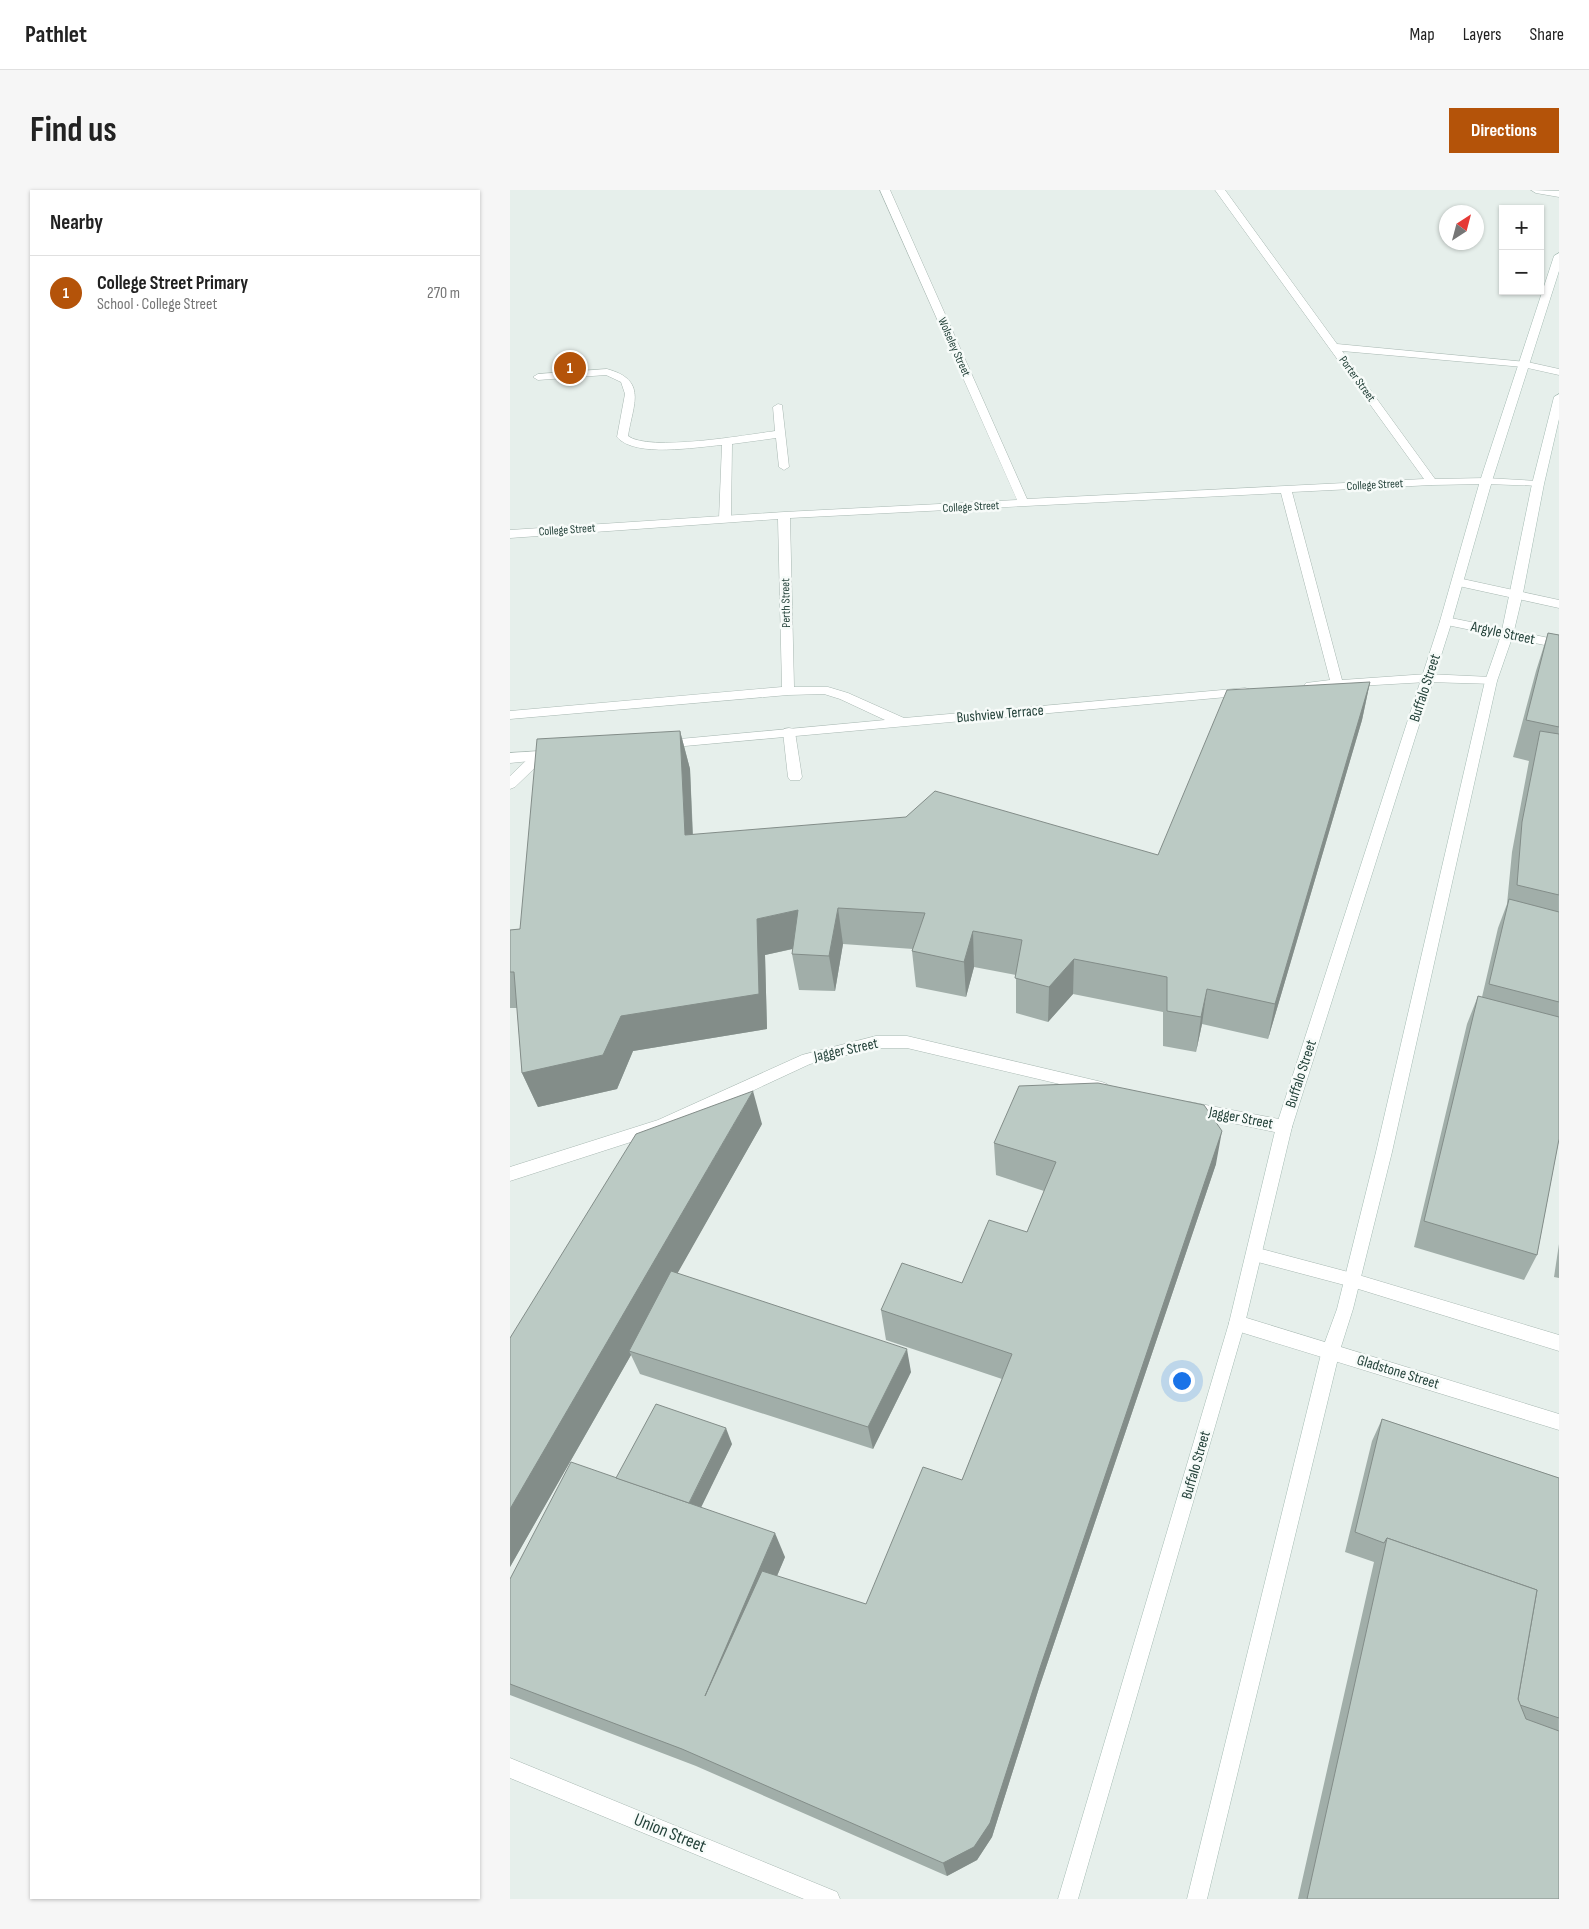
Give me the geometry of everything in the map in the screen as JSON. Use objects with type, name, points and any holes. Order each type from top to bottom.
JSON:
[{"type":"street","name":"Wolseley Street","points":[[885,190],[1024,504]]},
{"type":"street","name":"Porter Street","points":[[1220,190],[1432,482]]},
{"type":"street","points":[[1536,190],[1559,194]]},
{"type":"street","name":"Buffalo Street","points":[[1068,1899],[1237,1323],[1284,1127],[1458,582],[1486,481],[1559,256]]},
{"type":"street","points":[[1334,347],[1523,364],[1559,372]]},
{"type":"street","points":[[538,377],[607,372],[625,380],[629,386],[630,394],[622,437],[629,443],[648,446],[727,441],[780,434]]},
{"type":"street","points":[[1197,1899],[1331,1350],[1352,1280],[1384,1152],[1491,681],[1507,635],[1517,593],[1538,484],[1559,397]]},
{"type":"street","points":[[778,407],[784,467]]},
{"type":"street","points":[[725,519],[727,441]]},
{"type":"street","points":[[1432,482],[1486,481],[1538,484]]},
{"type":"street","name":"College Street","points":[[510,534],[784,515],[1432,482]]},
{"type":"street","points":[[1286,490],[1337,683]]},
{"type":"street","name":"Perth Street","points":[[784,515],[788,692]]},
{"type":"street","points":[[1458,582],[1517,593],[1559,604]]},
{"type":"street","name":"Argyle Street","points":[[1446,620],[1507,635],[1559,644]]},
{"type":"street","points":[[1298,687],[1427,678],[1491,681]]},
{"type":"street","points":[[510,715],[824,690],[844,696],[902,722]]},
{"type":"street","name":"Bushview Terrace","points":[[654,745],[1258,690]]},
{"type":"street","points":[[789,732],[795,777]]},
{"type":"street","points":[[510,758],[568,754]]},
{"type":"street","points":[[510,784],[539,756]]},
{"type":"street","name":"Jagger Street","points":[[510,1174],[662,1125],[807,1059],[876,1042],[907,1042],[1119,1092]]},
{"type":"street","name":"Jagger Street","points":[[1177,1106],[1284,1127]]},
{"type":"street","points":[[1254,1254],[1352,1280],[1559,1343]]},
{"type":"street","name":"Gladstone Street","points":[[1237,1323],[1331,1350],[1559,1422]]},
{"type":"street","name":"Union Street","points":[[510,1768],[830,1899]]},
{"type":"building","points":[[1548,633],[1559,635],[1559,727],[1526,720]]},
{"type":"building","points":[[1370,682],[1275,1004],[1207,989],[1201,1017],[1167,1011],[1167,977],[1074,959],[1049,987],[1015,978],[1022,940],[973,931],[964,962],[912,951],[925,913],[838,908],[829,956],[792,954],[798,910],[757,919],[759,994],[621,1016],[603,1055],[522,1073],[514,972],[510,972],[510,930],[520,929],[537,739],[680,731],[685,835],[906,817],[935,791],[1158,855],[1227,690]]},
{"type":"building","points":[[1540,731],[1559,734],[1559,895],[1517,885],[1522,822]]},
{"type":"building","points":[[1509,899],[1559,912],[1559,1002],[1489,984]]},
{"type":"building","points":[[1478,996],[1559,1017],[1559,1139],[1537,1255],[1424,1221]]},
{"type":"building","points":[[1098,1083],[1204,1105],[1222,1131],[1040,1668],[990,1823],[974,1847],[943,1863],[682,1749],[510,1684],[510,1579],[571,1462],[775,1533],[705,1696],[762,1571],[866,1604],[923,1467],[962,1480],[1012,1354],[881,1310],[902,1263],[962,1283],[989,1220],[1027,1232],[1056,1162],[994,1143],[1019,1086]]},
{"type":"building","points":[[753,1091],[510,1509],[510,1338],[636,1134]]},
{"type":"building","points":[[671,1271],[907,1349],[868,1427],[629,1351]]},
{"type":"building","points":[[656,1404],[726,1428],[689,1503],[616,1478]]},
{"type":"building","points":[[1382,1419],[1559,1478],[1559,1718],[1520,1705],[1518,1699],[1537,1590],[1387,1538],[1384,1543],[1355,1532]]},
{"type":"building","points":[[1387,1538],[1537,1590],[1518,1699],[1526,1719],[1559,1731],[1559,1899],[1307,1899]]},
{"type":"place","name":"College Street Primary","points":[[570,368]]}]
